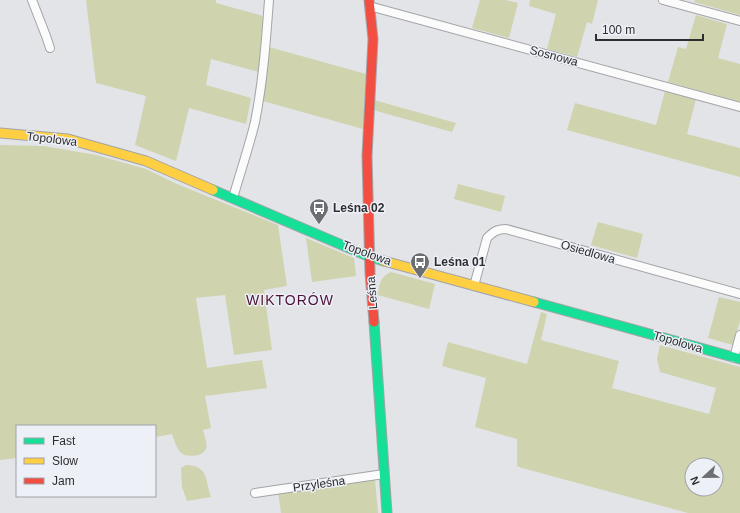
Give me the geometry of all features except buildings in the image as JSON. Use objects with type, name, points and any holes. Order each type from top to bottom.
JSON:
[{"type":"street","points":[[32,0],[50,48]]},
{"type":"street","points":[[233,198],[254,123],[258,102],[267,34],[269,0]]},
{"type":"street","points":[[663,0],[740,21]]},
{"type":"street","name":"Sosnowa","points":[[369,3],[740,107]]},
{"type":"street","name":"Leśna","points":[[369,3],[373,39],[368,156],[370,256],[387,513]]},
{"type":"street","name":"Topolowa","points":[[0,133],[68,139],[146,161],[370,256],[737,359]]},
{"type":"street","name":"Osiedlowa","points":[[474,286],[487,238],[492,232],[498,229],[506,229],[740,294]]},
{"type":"street","points":[[737,359],[740,335]]},
{"type":"street","name":"Przyleśna","points":[[255,493],[384,474]]},
{"type":"green space","points":[[86,0],[216,0],[216,3],[263,16],[259,72],[211,59],[206,85],[251,98],[246,124],[189,108],[176,161],[135,145],[146,96],[96,83]]},
{"type":"green space","points":[[480,0],[506,0],[518,3],[509,38],[472,28]]},
{"type":"green space","points":[[530,0],[598,0],[592,24],[587,22],[577,57],[547,49],[556,14],[529,6]]},
{"type":"green space","points":[[695,0],[740,0],[740,15],[694,2]]},
{"type":"green space","points":[[696,15],[727,24],[718,58],[740,64],[740,102],[668,82],[678,47],[686,49]]},
{"type":"green space","points":[[269,47],[366,74],[363,129],[263,101]]},
{"type":"green space","points":[[665,91],[696,99],[687,134],[740,148],[740,177],[567,130],[575,103],[656,125]]},
{"type":"green space","points":[[374,100],[456,123],[452,132],[373,110]]},
{"type":"green space","points":[[0,145],[44,146],[96,155],[146,169],[177,184],[278,225],[287,286],[264,290],[272,350],[234,355],[225,295],[196,298],[207,368],[262,360],[267,388],[205,396],[211,428],[203,430],[206,442],[206,449],[204,452],[194,456],[183,454],[177,448],[172,434],[156,437],[156,425],[16,425],[16,458],[0,460]]},
{"type":"green space","points":[[458,184],[505,196],[501,212],[454,199]]},
{"type":"green space","points":[[598,222],[643,234],[637,258],[591,245]]},
{"type":"green space","points":[[306,238],[354,258],[356,276],[312,282]]},
{"type":"green space","points":[[391,272],[435,284],[429,309],[378,295],[382,279]]},
{"type":"green space","points":[[719,297],[740,302],[740,321],[733,345],[708,338]]},
{"type":"green space","points":[[541,312],[547,314],[541,340],[619,361],[612,388],[709,414],[716,388],[660,372],[657,359],[660,345],[740,367],[740,513],[688,513],[517,466],[517,439],[475,427],[486,378],[442,366],[448,342],[527,364]]},
{"type":"green space","points":[[186,465],[199,468],[202,471],[207,480],[211,497],[187,501],[182,487],[181,468]]},
{"type":"green space","points":[[375,479],[378,513],[281,513],[278,492]]},
{"type":"traffic: fast","points":[[213,190],[370,257],[384,261]]},
{"type":"traffic: fast","points":[[534,302],[740,359]]},
{"type":"traffic: fast","points":[[374,322],[387,513]]},
{"type":"traffic: slow","points":[[0,133],[68,139],[146,161],[213,190]]},
{"type":"traffic: slow","points":[[384,261],[534,302]]},
{"type":"traffic: jam","points":[[369,0],[373,39],[367,156],[370,273],[374,322]]},
{"type":"place","name":"Leśna 02","points":[[319,225]]},
{"type":"place","name":"Leśna 01","points":[[420,279]]},
{"type":"district","name":"WIKTORÓW","points":[[290,300]]}]
